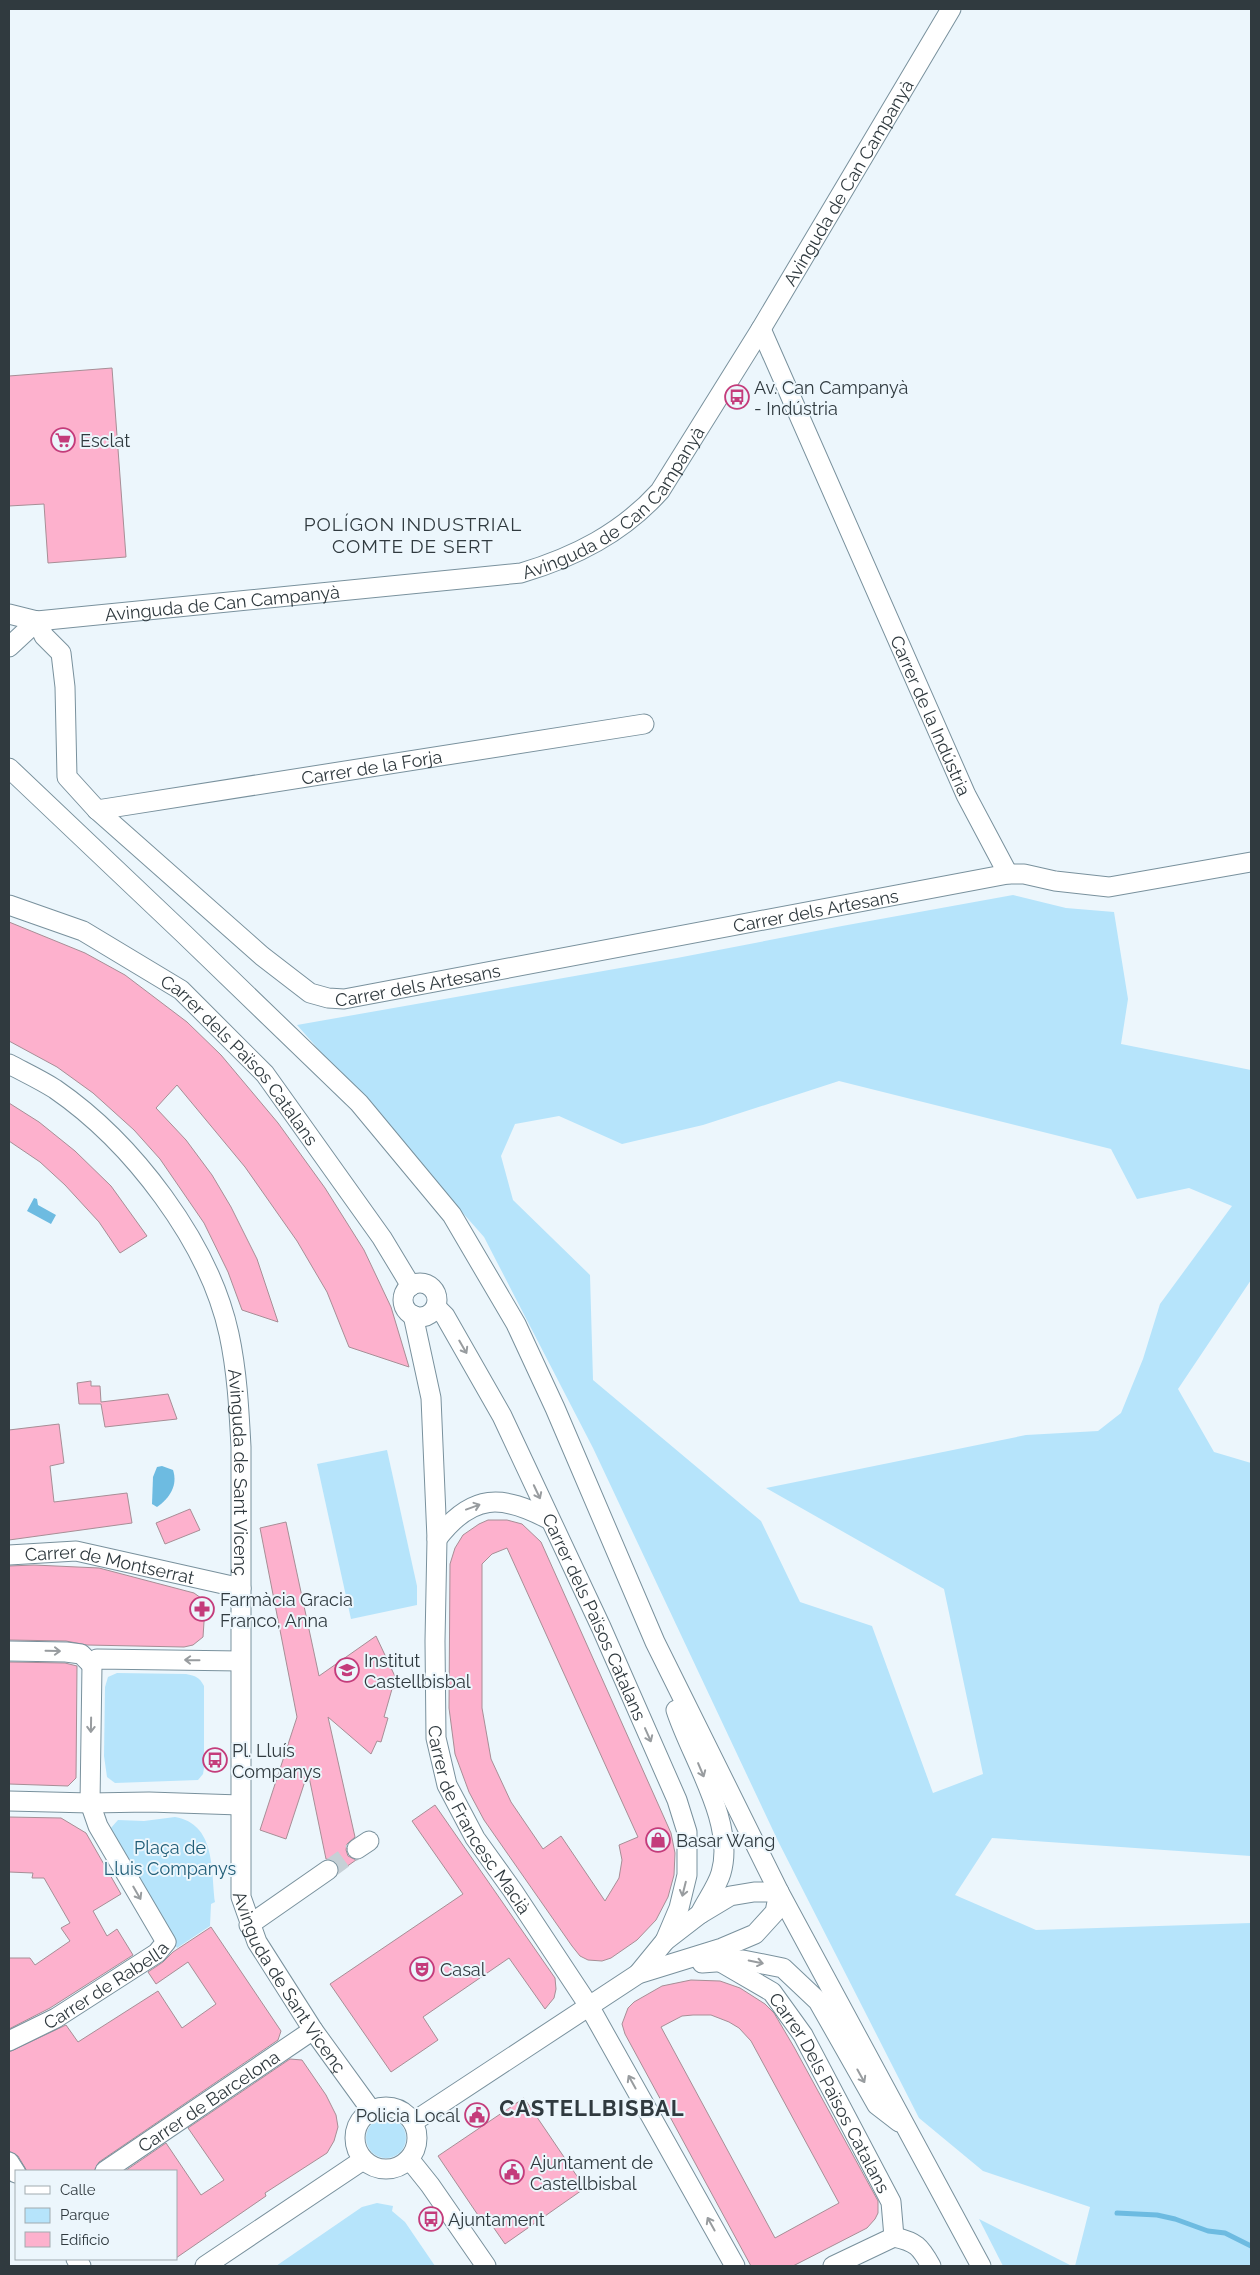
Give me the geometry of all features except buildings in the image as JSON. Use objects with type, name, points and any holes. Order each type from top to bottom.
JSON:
[{"type":"street","name":"Avinguda de Can Campanyà","points":[[9,614],[37,622],[521,573],[556,563],[587,549],[644,510],[660,492],[761,329],[951,9]]},
{"type":"street","name":"Carrer de la Indústria","points":[[761,329],[966,795],[1008,874]]},
{"type":"street","points":[[9,605],[37,622],[9,647]]},
{"type":"street","name":"Carrer dels Artesans","points":[[37,622],[44,636],[61,653],[65,687],[67,777],[97,810],[262,956],[310,993],[328,998],[344,999],[1008,874]]},
{"type":"street","name":"Carrer de la Forja","points":[[97,810],[644,724]]},
{"type":"street","points":[[9,768],[359,1103],[452,1215],[516,1324],[556,1408],[654,1642],[779,1892],[981,2266]]},
{"type":"street","points":[[1008,874],[1024,874],[1055,881],[1109,888],[1251,862]]},
{"type":"street","name":"Carrer dels Països Catalans","points":[[9,905],[83,931],[181,990],[265,1074],[382,1238],[411,1286]]},
{"type":"street","name":"Avinguda de Sant Vicenç","points":[[9,1064],[55,1090],[100,1126],[130,1155],[165,1198],[214,1286],[228,1333],[237,1382],[241,1447],[241,1898],[249,1925],[257,1942],[313,2030],[371,2110]]},
{"type":"street","points":[[411,1286],[421,1283],[431,1287],[437,1296],[436,1307],[428,1315],[412,1315]]},
{"type":"street","name":"Carrer de Francesc Macià","points":[[411,1286],[404,1294],[404,1304],[412,1315],[431,1398],[437,1538],[436,1738],[447,1785],[475,1838],[513,1891],[589,2006],[735,2266]]},
{"type":"street","name":"Carrer dels Països Catalans","points":[[436,1307],[445,1316],[502,1416],[609,1645],[676,1800],[687,1832],[687,1875],[679,1908],[664,1941]]},
{"type":"street","points":[[437,1538],[450,1522],[463,1511],[487,1503],[512,1503],[550,1520]]},
{"type":"street","name":"Carrer de Montserrat","points":[[9,1555],[76,1551],[241,1588]]},
{"type":"street","points":[[654,1642],[677,1714],[709,1789],[725,1840],[721,1873],[700,1914]]},
{"type":"street","points":[[9,1651],[81,1654],[92,1665]]},
{"type":"street","points":[[90,1803],[92,1665],[97,1659],[240,1661]]},
{"type":"street","points":[[9,1801],[240,1805]]},
{"type":"street","name":"Carrer de Rabella","points":[[9,2041],[56,2018],[157,1953],[166,1942],[98,1826],[90,1803]]},
{"type":"street","points":[[249,1925],[328,1870]]},
{"type":"street","points":[[638,1974],[664,1941],[700,1914],[730,1896],[754,1892],[779,1892]]},
{"type":"street","points":[[413,2122],[638,1974],[722,1948],[754,1934],[775,1912],[779,1892]]},
{"type":"street","points":[[638,1974],[717,1960],[742,1960],[783,1968],[818,2001],[877,2105],[906,2128]]},
{"type":"street","name":"Carrer Dels Països Catalans","points":[[717,1960],[772,1992],[790,2014],[803,2035],[891,2202],[895,2228],[894,2237]]},
{"type":"street","name":"Carrer de Barcelona","points":[[106,2170],[313,2030]]},
{"type":"street","points":[[390,2107],[407,2115],[413,2122],[417,2132],[417,2143],[414,2153],[407,2161],[390,2170],[370,2166],[362,2160],[354,2142],[355,2133],[358,2124],[371,2110],[390,2107]]},
{"type":"street","points":[[205,2266],[362,2160]]},
{"type":"street","points":[[407,2161],[414,2166],[430,2185],[486,2266]]},
{"type":"street","points":[[833,2266],[894,2237],[908,2240],[920,2247],[931,2266]]},
{"type":"green space","points":[[1013,895],[1066,908],[1114,912],[1128,999],[1121,1044],[1251,1070],[1251,1280],[1178,1389],[1214,1452],[1251,1463],[1251,1856],[992,1838],[955,1895],[1036,1930],[1251,1923],[1251,2266],[1075,2266],[1090,2207],[983,2171],[919,2118],[778,1841],[593,1448],[484,1237],[297,1025],[677,958]],"holes":[[[839,1081],[1111,1149],[1137,1199],[1189,1188],[1232,1206],[1160,1304],[1143,1359],[1121,1413],[1098,1431],[1026,1435],[766,1488],[944,1589],[983,1774],[933,1793],[872,1626],[800,1602],[761,1521],[593,1380],[590,1275],[513,1200],[501,1156],[515,1124],[559,1116],[622,1144],[703,1125]]]},
{"type":"green space","name":"Institut Castellbisbal","points":[[387,1450],[417,1586],[417,1605],[351,1619],[317,1464]]},
{"type":"green space","points":[[117,1673],[186,1674],[199,1679],[204,1686],[204,1768],[203,1774],[198,1780],[115,1783],[107,1777],[104,1756],[105,1687],[108,1677]]},
{"type":"green space","name":"Plaça de Lluis Companys","points":[[175,1817],[188,1821],[198,1829],[205,1839],[209,1850],[215,1902],[211,1904],[210,1926],[177,1948],[110,1829],[118,1820],[144,1821]]},
{"type":"green space","points":[[390,2118],[397,2121],[403,2127],[406,2138],[405,2146],[397,2155],[390,2158],[382,2158],[375,2155],[367,2146],[366,2134],[369,2127],[378,2119]]},
{"type":"green space","points":[[377,2203],[393,2206],[392,2211],[405,2222],[435,2266],[276,2266],[362,2207]]},
{"type":"green space","points":[[979,2219],[1072,2266],[1003,2266]]},
{"type":"shaded area","points":[[34,1198],[37,1199],[38,1205],[56,1215],[51,1224],[27,1211]]},
{"type":"shaded area","points":[[162,1466],[173,1470],[174,1486],[166,1500],[157,1507],[152,1504],[153,1477],[157,1467]]},
{"type":"waterway","points":[[1117,2213],[1157,2215],[1175,2219],[1208,2231],[1225,2233],[1251,2246]]},
{"type":"tunnel","points":[[328,1870],[357,1849]]},
{"type":"place","name":"Av. Can Campanyà - Indústria","points":[[737,397]]},
{"type":"place","name":"Esclat","points":[[63,440]]},
{"type":"place","name":"Farmàcia Gracia Franco, Anna","points":[[202,1609]]},
{"type":"place","name":"Institut Castellbisbal","points":[[347,1670]]},
{"type":"place","name":"Pl. Lluís Companys","points":[[215,1760]]},
{"type":"place","name":"Basar Wang","points":[[658,1840]]},
{"type":"place","name":"Casal","points":[[422,1969]]},
{"type":"place","name":"Policia Local","points":[[477,2115]]},
{"type":"place","name":"Ajuntament de Castellbisbal","points":[[512,2172]]},
{"type":"place","name":"Ajuntament","points":[[431,2219]]},
{"type":"district","name":"POLÍGON INDUSTRIAL COMTE DE SERT","points":[[413,535]]},
{"type":"district","name":"CASTELLBISBAL","points":[[592,2108]]}]
